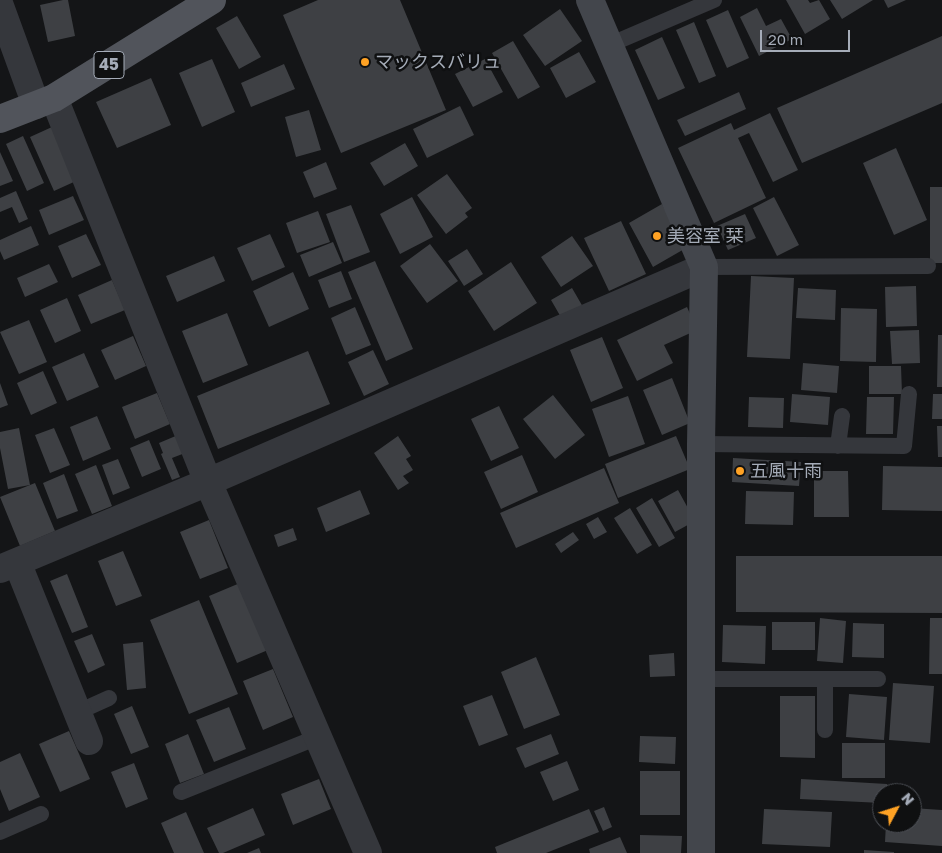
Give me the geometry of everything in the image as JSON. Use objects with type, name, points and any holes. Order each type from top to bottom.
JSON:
[{"type":"main road","name":"45","points":[[0,119],[45,101],[212,0]]},
{"type":"street","points":[[590,0],[704,266],[701,444],[701,853]]},
{"type":"street","points":[[0,6],[45,101],[368,853]]},
{"type":"street","points":[[90,741],[9,566],[208,482],[704,266]]},
{"type":"lane","points":[[609,45],[714,0]]},
{"type":"lane","points":[[704,266],[928,266]]},
{"type":"lane","points":[[701,444],[904,446],[909,394]]},
{"type":"lane","points":[[838,446],[842,416]]},
{"type":"lane","points":[[702,679],[878,678]]},
{"type":"lane","points":[[824,730],[826,679]]},
{"type":"lane","points":[[78,712],[110,698]]},
{"type":"lane","points":[[181,792],[318,737]]},
{"type":"lane","points":[[0,832],[41,814]]},
{"type":"building","points":[[68,0],[75,36],[48,42],[40,5]]},
{"type":"building","name":"マックスバリュ","points":[[318,0],[400,0],[446,110],[341,153],[283,15]]},
{"type":"building","points":[[786,0],[808,0],[810,3],[819,0],[830,19],[805,34]]},
{"type":"building","points":[[830,0],[873,0],[842,19]]},
{"type":"building","points":[[884,0],[906,0],[888,8]]},
{"type":"building","points":[[757,8],[766,26],[781,19],[792,39],[759,56],[740,17]]},
{"type":"building","points":[[560,9],[582,41],[545,66],[523,35]]},
{"type":"building","points":[[728,10],[749,58],[727,68],[706,20]]},
{"type":"building","points":[[237,16],[261,57],[239,69],[216,28]]},
{"type":"building","points":[[694,22],[716,76],[699,83],[676,30]]},
{"type":"building","points":[[942,36],[942,103],[802,163],[777,108]]},
{"type":"building","points":[[662,37],[685,88],[658,100],[635,50]]},
{"type":"building","points":[[513,41],[540,87],[518,99],[492,53]]},
{"type":"building","points":[[579,52],[596,82],[566,98],[550,68]]},
{"type":"building","points":[[212,59],[235,112],[202,127],[179,73]]},
{"type":"building","points":[[485,59],[503,92],[473,107],[455,74]]},
{"type":"building","points":[[284,64],[295,89],[251,107],[241,83]]},
{"type":"building","points":[[151,78],[171,125],[117,148],[96,102]]},
{"type":"building","points":[[739,92],[746,109],[685,136],[677,120]]},
{"type":"building","points":[[460,106],[474,135],[427,158],[413,129]]},
{"type":"building","points":[[309,110],[321,150],[296,157],[285,117]]},
{"type":"building","points":[[770,113],[798,170],[773,182],[749,133],[738,138],[766,198],[714,223],[678,148],[731,123],[734,130]]},
{"type":"building","points":[[52,127],[76,181],[54,191],[30,137]]},
{"type":"building","points":[[23,136],[44,183],[27,191],[6,144]]},
{"type":"building","points":[[405,143],[418,166],[384,186],[370,163]]},
{"type":"building","points":[[896,148],[927,220],[894,235],[863,163]]},
{"type":"building","points":[[0,152],[13,181],[0,186]]},
{"type":"building","points":[[326,162],[337,189],[314,198],[303,172]]},
{"type":"building","points":[[447,174],[472,208],[465,213],[468,217],[446,234],[417,195]]},
{"type":"building","points":[[930,187],[942,187],[942,263],[930,263]]},
{"type":"building","points":[[16,191],[28,219],[19,223],[12,207],[0,212],[0,198]]},
{"type":"building","points":[[73,196],[84,220],[49,235],[39,210]]},
{"type":"building","points":[[412,197],[433,237],[400,254],[380,214]]},
{"type":"building","points":[[774,197],[799,245],[777,256],[753,208]]},
{"type":"building","name":"美容室 栞","points":[[662,204],[686,248],[653,267],[629,223]]},
{"type":"building","points":[[351,205],[370,252],[344,262],[326,214]]},
{"type":"building","points":[[318,211],[330,242],[297,253],[286,223]]},
{"type":"building","points":[[745,214],[756,238],[728,250],[717,226]]},
{"type":"building","points":[[621,221],[646,274],[609,291],[584,238]]},
{"type":"building","points":[[31,226],[39,245],[4,260],[0,251],[0,240]]},
{"type":"building","points":[[86,234],[101,265],[72,278],[58,246]]},
{"type":"building","points":[[270,234],[285,267],[252,281],[237,248]]},
{"type":"building","points":[[572,236],[593,266],[561,287],[541,257]]},
{"type":"building","points":[[333,242],[342,263],[309,277],[300,255]]},
{"type":"building","points":[[430,244],[458,281],[427,303],[400,266]]},
{"type":"building","points":[[467,249],[483,274],[464,286],[448,261]]},
{"type":"building","points":[[214,256],[225,281],[177,302],[166,276]]},
{"type":"building","points":[[375,261],[413,349],[386,361],[348,272]]},
{"type":"building","points":[[511,262],[537,303],[494,331],[468,291]]},
{"type":"building","points":[[49,264],[58,282],[25,297],[17,278]]},
{"type":"building","points":[[341,271],[352,299],[329,308],[318,280]]},
{"type":"building","points":[[293,272],[309,309],[269,327],[253,291]]},
{"type":"building","points":[[751,276],[794,278],[790,359],[747,357]]},
{"type":"building","points":[[112,280],[125,310],[91,324],[78,295]]},
{"type":"building","points":[[916,286],[917,326],[886,327],[885,287]]},
{"type":"building","points":[[572,288],[583,307],[562,319],[551,300]]},
{"type":"building","points":[[798,288],[836,290],[835,320],[796,318]]},
{"type":"building","points":[[67,298],[81,331],[55,343],[40,310]]},
{"type":"building","points":[[355,307],[371,345],[346,355],[331,318]]},
{"type":"building","points":[[687,307],[697,330],[664,345],[673,363],[637,381],[617,340]]},
{"type":"building","points":[[841,308],[877,309],[876,362],[840,361]]},
{"type":"building","points":[[227,313],[248,365],[203,383],[182,331]]},
{"type":"building","points":[[29,320],[47,362],[19,374],[0,332]]},
{"type":"building","points":[[919,330],[920,363],[892,364],[890,331]]},
{"type":"building","points":[[938,335],[942,335],[942,387],[937,387]]},
{"type":"building","points":[[133,336],[146,366],[115,380],[101,350]]},
{"type":"building","points":[[602,337],[623,388],[591,402],[570,350]]},
{"type":"building","points":[[373,350],[389,384],[364,396],[348,362]]},
{"type":"building","points":[[308,351],[330,404],[218,449],[197,396]]},
{"type":"building","points":[[84,353],[99,387],[67,401],[52,367]]},
{"type":"building","points":[[803,363],[839,366],[837,393],[801,390]]},
{"type":"building","points":[[869,366],[901,366],[902,394],[869,394]]},
{"type":"building","points":[[43,371],[57,403],[31,415],[17,383]]},
{"type":"building","points":[[672,378],[690,423],[662,435],[643,390]]},
{"type":"building","points":[[0,383],[8,405],[0,408]]},
{"type":"building","points":[[157,393],[170,424],[135,439],[122,407]]},
{"type":"building","points":[[792,394],[830,397],[828,425],[790,422]]},
{"type":"building","points":[[933,394],[942,394],[942,419],[932,419]]},
{"type":"building","points":[[553,395],[585,435],[555,459],[523,419]]},
{"type":"building","points":[[628,396],[645,444],[609,457],[592,409]]},
{"type":"building","points":[[749,397],[784,398],[783,428],[748,427]]},
{"type":"building","points":[[867,397],[894,397],[893,434],[866,434]]},
{"type":"building","points":[[499,406],[519,448],[491,461],[471,419]]},
{"type":"building","points":[[97,416],[111,449],[83,461],[70,427]]},
{"type":"building","points":[[937,426],[942,426],[942,457],[938,457]]},
{"type":"building","points":[[19,428],[30,485],[8,489],[0,448],[0,432]]},
{"type":"building","points":[[54,428],[70,465],[50,473],[35,435]]},
{"type":"building","points":[[178,435],[185,453],[172,458],[180,477],[172,480],[161,454],[163,453],[159,443]]},
{"type":"building","points":[[398,436],[411,456],[406,459],[413,470],[403,476],[409,483],[398,490],[374,453]]},
{"type":"building","points":[[676,436],[690,469],[618,498],[605,464]]},
{"type":"building","points":[[149,440],[161,469],[142,477],[130,448]]},
{"type":"building","points":[[522,455],[538,492],[501,509],[484,472]]},
{"type":"building","points":[[733,458],[801,462],[799,486],[732,482]]},
{"type":"building","points":[[118,459],[130,488],[113,495],[102,465]]},
{"type":"building","points":[[96,465],[112,506],[92,514],[75,474]]},
{"type":"building","points":[[883,466],[942,467],[942,511],[882,510]]},
{"type":"building","points":[[604,468],[619,503],[516,548],[500,513]]},
{"type":"building","points":[[814,471],[848,471],[849,517],[814,517]]},
{"type":"building","points":[[64,474],[78,511],[57,519],[43,483]]},
{"type":"building","points":[[35,483],[55,531],[20,546],[0,497]]},
{"type":"building","points":[[360,490],[370,514],[326,532],[317,508]]},
{"type":"building","points":[[678,490],[695,521],[675,532],[658,501]]},
{"type":"building","points":[[746,491],[794,492],[793,525],[745,524]]},
{"type":"building","points":[[652,498],[675,538],[659,547],[636,508]]},
{"type":"building","points":[[630,508],[652,545],[637,554],[614,518]]},
{"type":"building","points":[[598,517],[607,532],[594,539],[586,524]]},
{"type":"building","points":[[209,520],[228,568],[200,579],[180,532]]},
{"type":"building","points":[[293,528],[297,540],[278,547],[274,535]]},
{"type":"building","points":[[573,532],[579,540],[561,553],[555,544]]},
{"type":"building","points":[[123,551],[142,596],[116,606],[98,561]]},
{"type":"building","points":[[736,556],[942,556],[942,613],[736,612]]},
{"type":"building","points":[[67,574],[88,627],[72,633],[50,581]]},
{"type":"building","points":[[240,583],[268,650],[237,663],[209,596]]},
{"type":"building","points":[[199,600],[238,694],[189,714],[150,620]]},
{"type":"building","points":[[820,618],[846,621],[843,663],[817,661]]},
{"type":"building","points":[[930,618],[942,618],[942,674],[929,674]]},
{"type":"building","points":[[772,622],[815,622],[815,650],[772,650]]},
{"type":"building","points":[[853,623],[884,624],[884,658],[852,657]]},
{"type":"building","points":[[723,625],[766,626],[765,664],[722,662]]},
{"type":"building","points":[[92,634],[105,665],[88,673],[74,641]]},
{"type":"building","points":[[143,642],[146,688],[127,690],[123,644]]},
{"type":"building","points":[[674,653],[675,676],[650,677],[649,655]]},
{"type":"building","points":[[536,657],[560,715],[524,729],[501,672]]},
{"type":"building","points":[[273,669],[293,717],[263,730],[243,681]]},
{"type":"building","points":[[893,683],[934,686],[930,743],[889,740]]},
{"type":"building","points":[[849,694],[887,697],[884,740],[846,737]]},
{"type":"building","points":[[492,695],[508,735],[479,746],[463,706]]},
{"type":"building","points":[[780,696],[815,696],[815,758],[780,757]]},
{"type":"building","points":[[132,706],[149,747],[131,754],[114,714]]},
{"type":"building","points":[[229,707],[246,749],[214,762],[196,720]]},
{"type":"building","points":[[69,731],[90,779],[60,792],[39,744]]},
{"type":"building","points":[[188,734],[204,774],[180,783],[165,744]]},
{"type":"building","points":[[551,734],[559,754],[525,768],[516,748]]},
{"type":"building","points":[[640,736],[676,737],[675,764],[639,762]]},
{"type":"building","points":[[842,743],[885,743],[885,778],[842,778]]},
{"type":"building","points":[[20,753],[40,797],[9,811],[0,789],[0,762]]},
{"type":"building","points":[[567,761],[579,790],[553,801],[540,772]]},
{"type":"building","points":[[134,763],[148,799],[126,808],[111,772]]},
{"type":"building","points":[[640,771],[680,771],[680,815],[640,815]]},
{"type":"building","points":[[319,779],[331,809],[293,825],[281,794]]},
{"type":"building","points":[[801,779],[872,783],[872,803],[800,799]]},
{"type":"building","points":[[604,807],[612,827],[603,831],[594,811]]},
{"type":"building","points":[[253,808],[265,835],[219,853],[207,828]]},
{"type":"building","points":[[589,809],[599,832],[546,853],[497,853],[495,847]]},
{"type":"building","points":[[764,809],[832,812],[830,847],[762,844]]},
{"type":"building","points":[[922,809],[942,810],[942,846],[885,842],[885,833],[922,833]]},
{"type":"building","points":[[186,812],[204,853],[174,853],[161,823]]},
{"type":"building","points":[[640,835],[682,836],[681,853],[640,853]]},
{"type":"building","points":[[620,837],[627,853],[590,853],[589,849]]},
{"type":"building","points":[[259,848],[261,853],[247,853]]},
{"type":"building","points":[[864,850],[894,852],[894,853],[864,853]]},
{"type":"place","name":"マックスバリュ","points":[[365,62]]},
{"type":"place","name":"美容室 栞","points":[[657,236]]},
{"type":"place","name":"五風十雨","points":[[740,471]]}]
